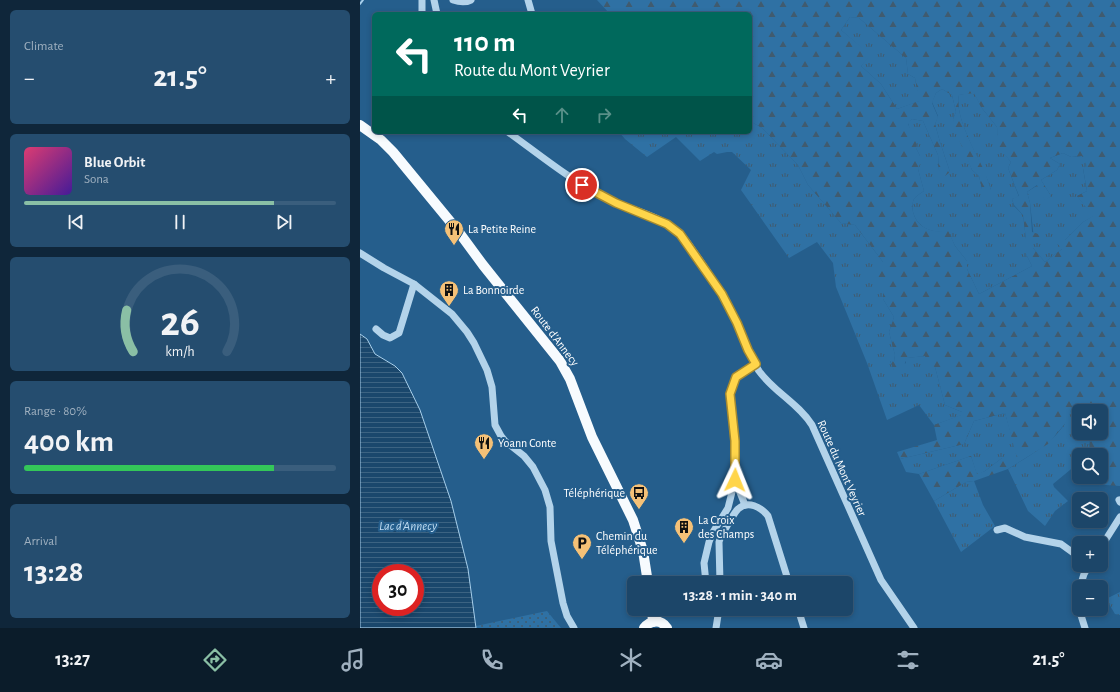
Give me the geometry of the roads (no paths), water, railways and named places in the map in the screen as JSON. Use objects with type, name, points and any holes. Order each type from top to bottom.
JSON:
[{"type":"main road","name":"Route d'Annecy","points":[[360,125],[372,134]]},
{"type":"main road","name":"Route d'Annecy","points":[[373,134],[393,152],[458,231],[483,265],[560,361],[573,385],[592,437],[633,520],[643,551],[647,576]]},
{"type":"main road","points":[[644,628],[651,616]]},
{"type":"main road","points":[[654,616],[667,628]]},
{"type":"street","points":[[422,0],[422,12]]},
{"type":"street","points":[[434,0],[437,12]]},
{"type":"street","points":[[453,0],[460,2],[467,2],[471,0]]},
{"type":"street","points":[[528,0],[531,12]]},
{"type":"street","name":"Route du Mont Veyrier","points":[[511,134],[568,176],[591,190],[616,203],[667,224],[680,234],[722,294],[737,323],[748,350],[768,382],[802,411],[812,425],[881,580],[914,628]]},
{"type":"street","points":[[360,253],[414,284],[452,314],[468,332],[487,370],[492,387],[495,425],[501,436],[524,456],[542,482],[550,507],[551,540],[563,603],[569,620],[574,628]]},
{"type":"street","points":[[376,329],[383,335],[390,338],[399,333],[414,284]]},
{"type":"street","points":[[705,576],[704,563],[708,542],[728,508],[735,480],[735,441],[730,394],[736,377],[756,364]]},
{"type":"street","points":[[735,480],[744,505]]},
{"type":"street","points":[[720,576],[719,542],[721,536],[737,510],[744,505],[753,505],[760,508],[768,516],[787,576]]},
{"type":"street","points":[[1108,536],[1120,517]]},
{"type":"street","points":[[997,530],[1005,528],[1024,537],[1061,544],[1072,552]]},
{"type":"street","points":[[716,628],[718,616]]},
{"type":"street","points":[[800,616],[804,628]]},
{"type":"street","points":[[1081,616],[1085,628]]},
{"type":"water","name":"Lac d'Annecy","points":[[360,334],[367,339],[375,354],[395,366],[402,373],[420,410],[451,501],[468,569],[476,628],[360,628]]},
{"type":"waterway","points":[[360,4],[363,0]]},
{"type":"place","name":"La Petite Reine","points":[[454,246]]},
{"type":"place","name":"La Bonnoirde","points":[[449,307]]},
{"type":"place","name":"Yoann Conte","points":[[484,460]]},
{"type":"place","name":"Téléphérique","points":[[639,510]]},
{"type":"place","name":"La Croix des Champs","points":[[684,544]]},
{"type":"place","name":"Chemin du Téléphérique","points":[[582,560]]}]
